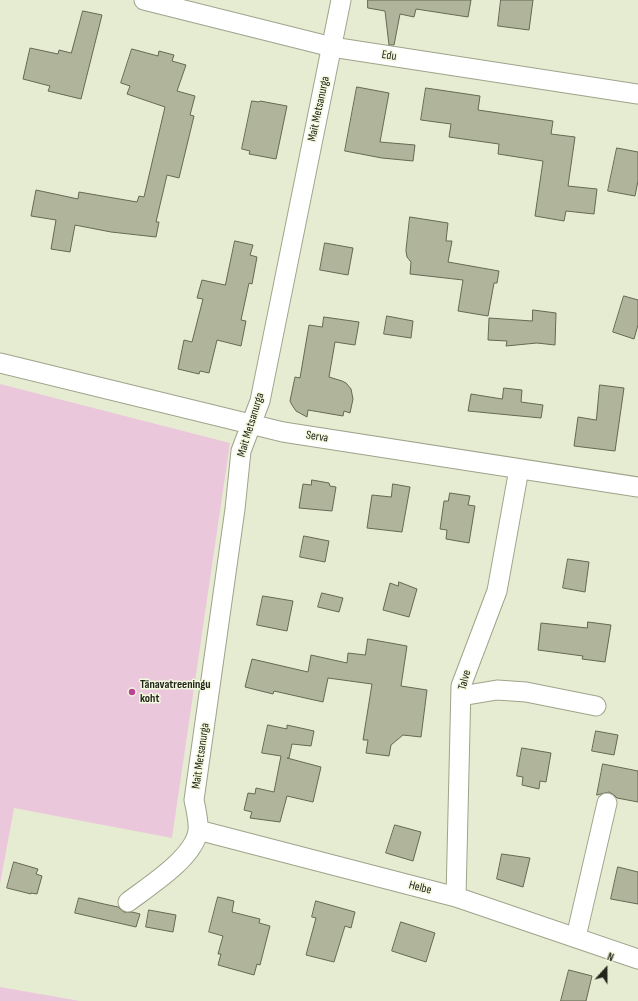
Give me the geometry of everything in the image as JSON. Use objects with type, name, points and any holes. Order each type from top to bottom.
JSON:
[{"type":"street","name":"Edu","points":[[144,0],[332,47],[638,94]]},
{"type":"street","name":"Mait Metsanurga","points":[[198,830],[194,800],[235,510],[241,451],[260,401],[341,0]]},
{"type":"street","name":"Serva","points":[[0,363],[283,432],[638,487]]},
{"type":"street","name":"Talve","points":[[456,898],[461,686],[497,591],[519,469]]},
{"type":"street","points":[[461,696],[497,690],[526,692],[596,706]]},
{"type":"street","points":[[576,937],[606,803]]},
{"type":"street","name":"Helbe","points":[[198,830],[456,898],[638,959]]},
{"type":"street","points":[[128,902],[180,862],[193,844],[198,830]]},
{"type":"shaded area","points":[[0,384],[230,443],[172,838],[14,808],[0,884]]},
{"type":"shaded area","points":[[0,987],[80,1001],[0,1001]]},
{"type":"building","points":[[368,0],[471,0],[468,17],[416,9],[414,17],[400,14],[394,45],[389,45],[385,11],[368,8]]},
{"type":"building","points":[[501,0],[533,0],[529,30],[498,26]]},
{"type":"building","points":[[83,11],[102,15],[81,99],[48,91],[50,86],[23,79],[30,48],[58,54],[59,50],[71,53]]},
{"type":"building","points":[[132,49],[158,56],[159,51],[174,55],[172,61],[186,65],[177,91],[195,96],[190,115],[194,116],[179,178],[167,175],[156,222],[159,222],[156,237],[111,232],[75,225],[70,252],[51,249],[56,220],[31,216],[36,190],[78,199],[79,192],[137,202],[139,196],[144,197],[165,107],[127,94],[130,86],[121,83]]},
{"type":"building","points":[[357,87],[389,93],[380,142],[415,145],[413,161],[382,158],[345,151]]},
{"type":"building","points":[[426,88],[480,96],[478,110],[553,121],[551,134],[575,137],[568,186],[597,189],[594,214],[566,211],[564,221],[535,216],[543,161],[498,154],[499,144],[449,137],[451,124],[421,120]]},
{"type":"building","points":[[252,101],[287,106],[276,159],[249,154],[250,151],[242,149]]},
{"type":"building","points":[[617,148],[638,152],[638,181],[635,196],[608,191]]},
{"type":"building","points":[[410,217],[448,223],[446,241],[452,241],[448,262],[499,271],[497,283],[494,283],[488,316],[458,311],[463,280],[410,274],[411,262],[407,257],[406,251]]},
{"type":"building","points":[[235,241],[253,245],[250,255],[257,257],[252,284],[249,283],[241,320],[246,321],[241,346],[217,340],[209,373],[200,371],[199,374],[178,369],[184,340],[192,342],[203,299],[197,298],[202,280],[225,285]]},
{"type":"building","points":[[325,243],[353,248],[348,275],[320,270]]},
{"type":"building","points":[[624,296],[638,300],[638,325],[634,339],[613,332]]},
{"type":"building","points":[[533,310],[556,313],[555,345],[537,343],[506,346],[507,341],[488,340],[489,318],[532,321]]},
{"type":"building","points":[[387,316],[413,321],[411,338],[384,334]]},
{"type":"building","points":[[324,317],[359,322],[355,345],[335,342],[329,377],[346,383],[351,389],[353,399],[350,413],[344,411],[343,416],[308,410],[307,417],[296,411],[290,401],[295,377],[300,378],[309,325],[322,327]]},
{"type":"building","points":[[600,385],[624,388],[615,451],[574,446],[578,417],[596,420]]},
{"type":"building","points":[[504,388],[522,390],[521,402],[543,405],[541,418],[468,411],[471,394],[502,399]]},
{"type":"building","points":[[312,480],[329,483],[330,486],[336,487],[332,511],[299,508],[303,484],[311,485]]},
{"type":"building","points":[[393,484],[410,487],[402,532],[367,528],[372,495],[391,497]]},
{"type":"building","points":[[450,493],[470,496],[468,505],[475,506],[469,543],[446,539],[447,530],[440,529],[444,501],[448,501]]},
{"type":"building","points":[[304,536],[329,541],[325,562],[300,557]]},
{"type":"building","points":[[568,559],[589,562],[585,592],[563,588]]},
{"type":"building","points":[[399,582],[417,589],[409,617],[383,610],[390,583],[398,586]]},
{"type":"building","points":[[322,593],[343,598],[339,612],[318,607]]},
{"type":"building","points":[[263,596],[293,601],[287,631],[257,625]]},
{"type":"building","points":[[588,622],[611,625],[605,662],[582,659],[583,656],[538,650],[541,623],[587,628]]},
{"type":"building","points":[[368,639],[407,646],[401,686],[427,690],[421,737],[403,735],[391,745],[389,756],[366,753],[368,740],[363,740],[372,684],[328,678],[323,702],[274,691],[273,694],[245,687],[252,659],[308,672],[311,655],[347,663],[348,653],[365,655]]},
{"type":"building","points":[[268,725],[287,729],[287,725],[314,731],[311,746],[292,744],[289,758],[287,758],[321,767],[313,802],[287,796],[280,822],[250,818],[252,812],[244,810],[248,793],[255,794],[256,788],[274,792],[281,756],[262,753]]},
{"type":"building","points":[[596,731],[618,735],[614,755],[592,751]]},
{"type":"building","points":[[522,748],[551,753],[546,782],[540,781],[539,789],[522,785],[523,777],[517,776]]},
{"type":"building","points":[[603,764],[638,771],[638,802],[617,798],[609,792],[597,795]]},
{"type":"building","points":[[395,825],[421,832],[413,861],[386,853]]},
{"type":"building","points":[[502,854],[530,858],[523,887],[497,879]]},
{"type":"building","points":[[14,862],[38,869],[36,874],[42,876],[37,894],[7,888]]},
{"type":"building","points":[[618,867],[638,872],[638,904],[611,899]]},
{"type":"building","points":[[218,897],[234,901],[232,912],[260,919],[259,923],[270,926],[260,965],[257,964],[254,975],[218,965],[221,954],[218,954],[223,936],[209,932]]},
{"type":"building","points":[[79,898],[118,907],[124,912],[140,914],[136,927],[75,913]]},
{"type":"building","points":[[316,901],[355,912],[351,928],[345,926],[334,962],[306,955],[316,918],[312,917]]},
{"type":"building","points":[[149,910],[176,915],[173,932],[146,927]]},
{"type":"building","points":[[401,922],[435,933],[426,962],[392,951]]},
{"type":"building","points":[[569,970],[592,976],[586,1001],[561,1001]]},
{"type":"place","name":"Tänavatreeningu koht","points":[[132,692]]}]
